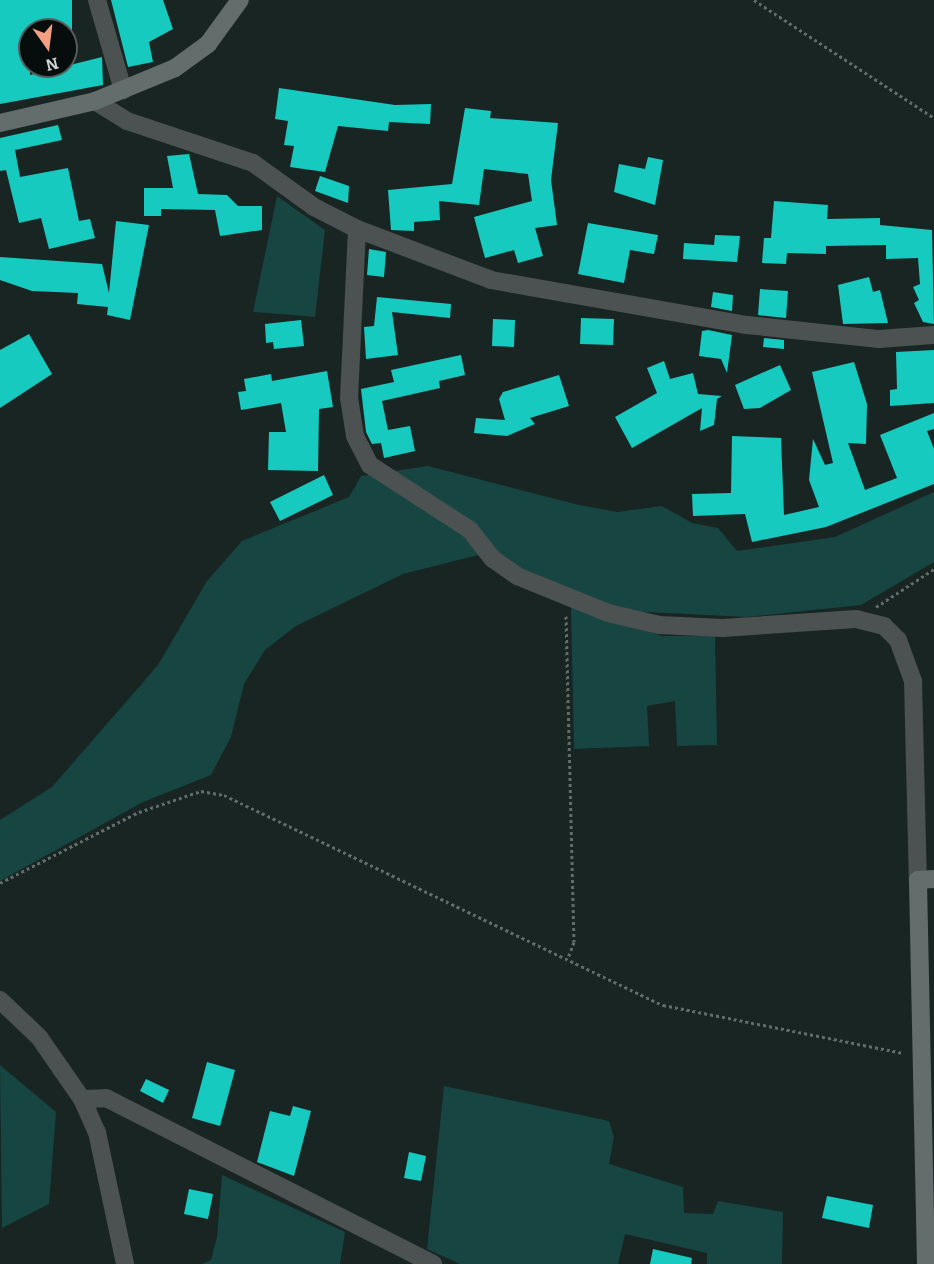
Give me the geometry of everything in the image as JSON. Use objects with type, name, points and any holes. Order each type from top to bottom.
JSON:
[{"type":"street","points":[[97,0],[123,90]]},
{"type":"street","points":[[0,123],[95,101],[175,68],[208,44],[240,0]]},
{"type":"street","points":[[95,101],[127,121],[254,163],[314,207],[357,229],[491,280],[747,325],[879,339],[934,335]]},
{"type":"street","points":[[357,229],[349,398],[355,436],[370,465],[470,530],[493,559],[517,576],[566,599],[659,625],[723,628],[872,621],[898,640],[913,681],[926,879],[919,1056],[926,1264]]},
{"type":"street","points":[[0,1000],[39,1037],[82,1099],[97,1132],[125,1264]]},
{"type":"street","points":[[82,1099],[106,1098],[433,1264]]},
{"type":"path","points":[[753,0],[934,118]]},
{"type":"path","points":[[872,621],[877,604],[934,569]]},
{"type":"path","points":[[566,599],[574,942],[568,958]]},
{"type":"path","points":[[0,883],[139,812],[201,792],[224,795],[663,1005],[919,1056]]},
{"type":"shaded area","points":[[277,196],[325,230],[315,317],[253,312]]},
{"type":"shaded area","points":[[428,466],[579,505],[617,512],[662,506],[692,523],[718,528],[737,551],[835,537],[934,492],[934,562],[861,605],[747,617],[626,611],[478,555],[403,574],[296,626],[265,650],[244,684],[231,737],[211,775],[143,802],[0,881],[0,820],[52,787],[158,665],[207,581],[242,541],[349,497],[361,476]]},
{"type":"shaded area","points":[[571,607],[662,636],[715,636],[717,745],[677,746],[675,701],[647,706],[649,746],[574,749]]},
{"type":"shaded area","points":[[0,1065],[56,1112],[49,1204],[2,1228]]},
{"type":"shaded area","points":[[444,1086],[609,1121],[614,1137],[609,1164],[683,1187],[684,1213],[713,1214],[718,1201],[783,1212],[782,1264],[707,1264],[707,1253],[625,1234],[618,1264],[460,1264],[427,1249]]},
{"type":"shaded area","points":[[222,1175],[345,1232],[340,1264],[202,1264],[211,1260],[217,1237]]},
{"type":"building","points":[[0,0],[72,0],[72,18],[18,18],[18,78],[78,78],[78,63],[102,57],[103,85],[0,104]]},
{"type":"building","points":[[111,0],[163,0],[173,29],[149,42],[153,62],[128,67]]},
{"type":"building","points":[[279,88],[395,105],[431,104],[430,124],[389,122],[388,131],[338,126],[325,172],[290,167],[294,146],[284,145],[288,121],[275,119]]},
{"type":"building","points":[[465,108],[491,111],[490,118],[558,123],[551,180],[557,225],[535,228],[543,256],[518,263],[514,250],[485,258],[474,217],[532,201],[528,174],[484,169],[479,205],[439,201],[440,220],[414,222],[414,231],[391,230],[388,190],[452,184]]},
{"type":"building","points":[[58,125],[62,140],[15,150],[20,177],[68,168],[79,221],[90,219],[95,238],[49,249],[41,218],[19,223],[6,170],[0,171],[0,138]]},
{"type":"building","points":[[189,154],[198,194],[227,195],[238,206],[262,206],[262,230],[220,236],[215,210],[161,209],[161,216],[144,216],[144,188],[173,188],[167,156]]},
{"type":"building","points":[[648,157],[663,160],[655,205],[614,192],[619,164],[645,169]]},
{"type":"building","points":[[320,176],[349,186],[348,203],[315,191]]},
{"type":"building","points":[[774,201],[828,205],[827,219],[880,218],[880,225],[932,230],[934,324],[923,322],[914,303],[919,300],[913,287],[920,284],[918,258],[886,259],[886,245],[826,246],[826,254],[787,253],[786,264],[762,263],[764,238],[771,238]]},
{"type":"building","points":[[116,221],[149,225],[130,320],[107,315],[108,307],[77,304],[78,293],[32,291],[0,280],[0,257],[102,264],[109,293]]},
{"type":"building","points":[[588,223],[658,235],[654,254],[630,250],[624,283],[578,274]]},
{"type":"building","points":[[715,235],[740,236],[737,262],[683,259],[684,243],[714,245]]},
{"type":"building","points":[[369,249],[386,252],[384,277],[367,275]]},
{"type":"building","points":[[869,277],[873,292],[880,290],[888,323],[843,324],[838,285]]},
{"type":"building","points":[[760,289],[788,291],[786,318],[758,315]]},
{"type":"building","points":[[713,292],[733,295],[732,311],[711,307]]},
{"type":"building","points":[[377,297],[451,304],[450,318],[392,312],[398,355],[366,359],[364,327],[374,326]]},
{"type":"building","points":[[581,318],[614,319],[613,345],[580,344]]},
{"type":"building","points":[[493,319],[515,320],[514,347],[492,346]]},
{"type":"building","points":[[301,320],[304,346],[274,349],[273,342],[266,343],[265,324]]},
{"type":"building","points":[[702,331],[732,335],[727,373],[721,359],[699,356]]},
{"type":"building","points":[[29,334],[52,374],[0,408],[0,350]]},
{"type":"building","points":[[764,338],[784,340],[784,349],[763,347]]},
{"type":"building","points":[[934,350],[934,403],[890,406],[890,390],[897,389],[896,352]]},
{"type":"building","points":[[461,355],[465,375],[439,381],[440,388],[382,401],[388,430],[410,426],[415,451],[384,458],[381,443],[372,444],[366,432],[361,389],[394,382],[391,370]]},
{"type":"building","points":[[664,361],[670,379],[693,373],[698,394],[722,396],[717,399],[714,425],[700,431],[702,408],[632,448],[615,417],[657,393],[647,368]]},
{"type":"building","points":[[854,362],[867,404],[866,444],[848,443],[865,490],[897,478],[880,435],[934,413],[934,429],[927,431],[934,449],[934,484],[826,527],[752,542],[745,514],[693,516],[692,494],[731,493],[732,436],[781,438],[784,515],[819,507],[809,480],[813,439],[825,465],[833,463],[812,372]]},
{"type":"building","points":[[780,365],[791,390],[760,408],[744,409],[735,385]]},
{"type":"building","points":[[327,371],[333,407],[319,409],[318,471],[268,470],[269,432],[286,432],[281,403],[241,410],[238,392],[246,391],[244,379],[271,374],[272,381]]},
{"type":"building","points":[[559,375],[569,406],[530,418],[535,424],[507,436],[474,433],[476,418],[505,420],[499,399],[503,392]]},
{"type":"building","points":[[324,475],[333,495],[280,521],[270,502]]},
{"type":"building","points":[[207,1062],[235,1070],[220,1126],[192,1118]]},
{"type":"building","points":[[146,1079],[169,1090],[163,1103],[140,1091]]},
{"type":"building","points":[[293,1106],[311,1111],[294,1176],[257,1162],[270,1111],[290,1116]]},
{"type":"building","points":[[409,1152],[426,1156],[421,1181],[404,1178]]},
{"type":"building","points":[[189,1189],[213,1194],[208,1219],[184,1214]]},
{"type":"building","points":[[827,1196],[873,1205],[869,1228],[822,1218]]},
{"type":"building","points":[[653,1249],[692,1258],[691,1264],[650,1264]]}]
